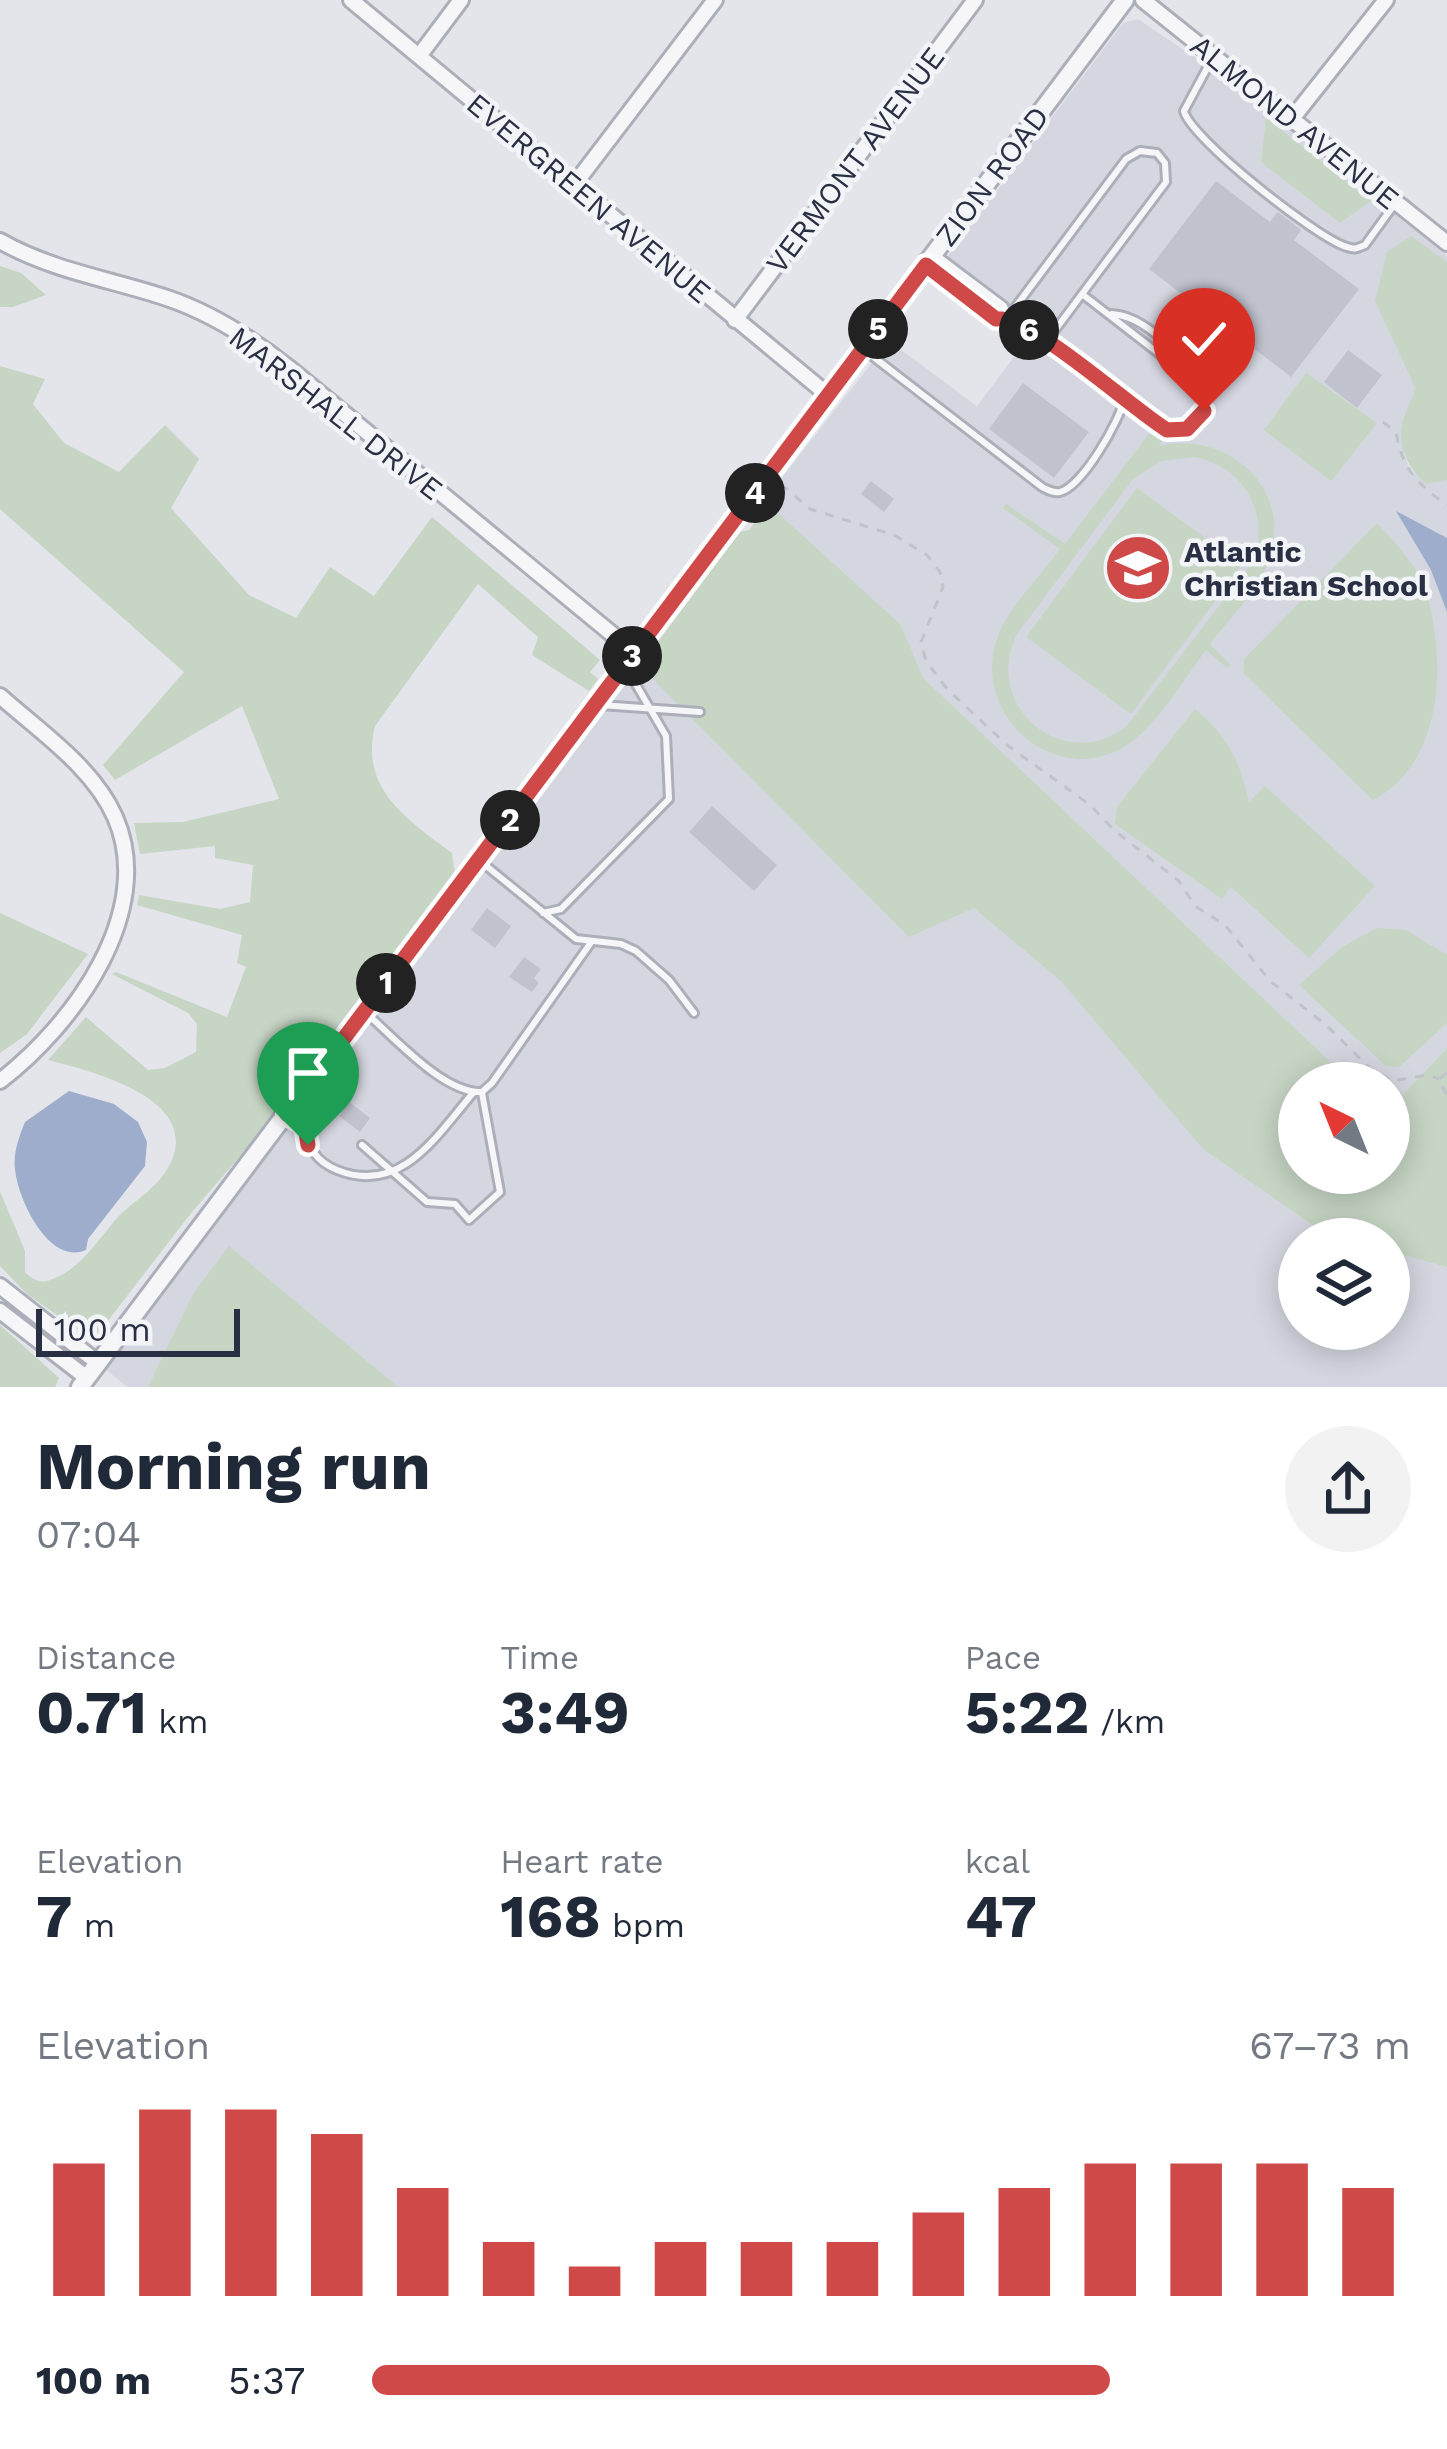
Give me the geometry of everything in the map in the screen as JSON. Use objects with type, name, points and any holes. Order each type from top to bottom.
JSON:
[{"type":"street","name":"EVERGREEN AVENUE","points":[[351,0],[828,395]]},
{"type":"street","points":[[419,56],[461,0]]},
{"type":"street","points":[[574,185],[715,0]]},
{"type":"street","name":"VERMONT AVENUE","points":[[735,320],[975,0]]},
{"type":"street","name":"ZION ROAD","points":[[89,1376],[1124,0]]},
{"type":"street","name":"ALMOND AVENUE","points":[[1143,0],[1447,243]]},
{"type":"street","points":[[1291,120],[1385,0]]},
{"type":"street","name":"MARSHALL DRIVE","points":[[0,241],[67,271],[182,304],[239,332],[289,368],[630,660]]},
{"type":"street","points":[[0,696],[98,789],[116,818],[126,873],[109,944],[80,999],[40,1047],[0,1081]]},
{"type":"street","points":[[0,1286],[89,1376]]},
{"type":"street","points":[[3,1314],[89,1376]]},
{"type":"lane","points":[[1214,57],[1184,111],[1190,127],[1217,154],[1345,247],[1365,245],[1396,202]]},
{"type":"lane","points":[[930,259],[996,319],[1008,317],[1126,159],[1140,151],[1156,153],[1167,171],[1163,187],[1047,341]]},
{"type":"lane","points":[[930,259],[1004,306],[1008,317],[1164,428],[1181,431],[1192,427],[1204,411],[1204,394],[1194,381],[1082,294]]},
{"type":"lane","points":[[863,349],[1054,492],[1076,481],[1118,424],[1124,399]]},
{"type":"lane","points":[[543,913],[561,909],[669,799],[666,736],[630,660]]},
{"type":"lane","points":[[596,704],[700,712]]},
{"type":"lane","points":[[479,860],[576,939],[621,944],[635,951],[669,980],[694,1013]]},
{"type":"lane","points":[[287,1114],[305,1126],[311,1151],[328,1166],[354,1175],[394,1172],[423,1152],[477,1092],[592,941]]},
{"type":"lane","points":[[365,1011],[440,1076],[477,1092]]},
{"type":"lane","points":[[362,1145],[427,1202],[454,1204],[469,1220],[500,1192],[477,1092]]},
{"type":"lane","points":[[3,1314],[18,1303]]},
{"type":"path","points":[[1384,422],[1396,432],[1408,472],[1447,505]]},
{"type":"path","points":[[782,484],[810,509],[894,535],[927,555],[940,572],[943,587],[921,642],[926,661],[946,689],[1007,745],[1090,805],[1179,881],[1195,906],[1225,925],[1270,981],[1326,1024],[1370,1068],[1392,1081],[1427,1075],[1438,1079],[1447,1096]]},
{"type":"path","points":[[1438,1079],[1447,1073]]},
{"type":"shaded area","name":"Atlantic Christian School","points":[[1138,19],[1224,77],[1447,256],[1447,387],[1404,453],[1409,468],[1427,484],[1447,480],[1447,1048],[1410,1087],[1410,1062],[1331,1062],[922,678],[901,625],[755,512],[889,341],[977,406],[1026,341],[990,321],[932,277],[1123,23]]},
{"type":"shaded area","points":[[670,621],[1278,1113],[1278,1194],[1340,1194],[1387,1218],[1278,1218],[1278,1350],[1410,1350],[1410,1230],[1447,1249],[1447,1387],[127,1387],[98,1363]]},
{"type":"green space","points":[[1266,118],[1371,201],[1340,223],[1261,162]]},
{"type":"green space","points":[[1411,236],[1447,262],[1447,480],[1427,484],[1413,470],[1402,443],[1402,424],[1415,387],[1375,301],[1387,252]]},
{"type":"green space","points":[[0,266],[21,273],[46,295],[0,307]]},
{"type":"green space","points":[[0,366],[45,379],[33,404],[64,443],[119,472],[165,425],[199,459],[171,508],[249,595],[296,618],[330,567],[374,596],[432,517],[600,660],[590,672],[598,679],[589,691],[532,655],[538,637],[478,584],[375,726],[372,748],[374,768],[391,801],[452,853],[455,875],[255,1139],[93,1340],[28,1295],[0,1266],[0,1191],[25,1251],[25,1272],[46,1281],[79,1262],[164,1174],[176,1143],[171,1123],[158,1106],[115,1081],[48,1060],[86,1017],[148,1070],[165,1068],[196,1052],[197,1024],[188,1013],[112,974],[116,972],[227,1017],[246,967],[237,963],[242,935],[137,905],[139,895],[220,909],[250,902],[253,865],[215,858],[215,846],[140,854],[134,823],[183,822],[279,799],[242,706],[115,780],[103,765],[184,672],[0,509]]},
{"type":"green space","points":[[1306,373],[1377,423],[1331,481],[1264,430]]},
{"type":"green space","points":[[1152,430],[1164,438],[1159,446],[1184,443],[1230,456],[1263,488],[1272,510],[1274,534],[1264,571],[1210,644],[1231,665],[1227,668],[1206,650],[1141,734],[1105,756],[1079,759],[1054,754],[1031,742],[999,702],[993,677],[998,635],[1060,549],[1003,508],[1006,504],[1065,544]],"holes":[[[1194,457],[1212,462],[1240,482],[1256,511],[1259,528],[1252,563],[1126,727],[1101,740],[1077,743],[1034,725],[1019,707],[1010,685],[1009,660],[1017,634],[1133,479],[1162,461]]]},
{"type":"green space","points":[[1137,488],[1242,565],[1131,714],[1026,637]]},
{"type":"green space","points":[[768,504],[901,625],[923,678],[1331,1062],[1278,1062],[1278,1194],[1410,1194],[1410,1087],[1447,1048],[1447,1267],[1410,1257],[1410,1218],[1303,1218],[1203,1149],[1062,982],[974,908],[909,937],[638,664],[738,532],[749,530]]},
{"type":"green space","points":[[1377,523],[1423,582],[1436,640],[1437,671],[1428,733],[1415,760],[1397,783],[1373,800],[1244,674],[1244,659]]},
{"type":"green space","points":[[1195,709],[1231,750],[1249,802],[1265,786],[1375,886],[1309,958],[1231,887],[1222,899],[1115,824],[1117,807]]},
{"type":"green space","points":[[0,913],[88,954],[27,1034],[0,1053]]},
{"type":"green space","points":[[1377,928],[1406,930],[1447,955],[1447,1023],[1404,1062],[1382,1062],[1299,985],[1342,947]]},
{"type":"green space","points":[[229,1246],[398,1387],[148,1387],[193,1294]]},
{"type":"green space","points":[[0,1325],[59,1378],[55,1387],[0,1387]]},
{"type":"water","points":[[1396,511],[1447,538],[1447,612],[1431,570]]},
{"type":"water","points":[[69,1091],[114,1104],[138,1122],[147,1142],[145,1166],[88,1239],[86,1250],[73,1252],[60,1249],[38,1228],[22,1197],[15,1163],[25,1122]]},
{"type":"building","points":[[1216,181],[1270,222],[1277,212],[1282,215],[1301,230],[1294,240],[1359,289],[1291,377],[1226,327],[1213,344],[1191,328],[1204,311],[1149,269]]},
{"type":"building","points":[[1348,350],[1382,375],[1357,408],[1324,382]]},
{"type":"building","points":[[1023,383],[1089,432],[1054,478],[989,429]]},
{"type":"building","points":[[871,481],[894,499],[884,512],[861,494]]},
{"type":"building","points":[[712,806],[777,865],[754,891],[689,832]]},
{"type":"building","points":[[487,908],[511,926],[495,948],[471,930]]},
{"type":"building","points":[[524,957],[541,969],[532,992],[509,977]]},
{"type":"building","points":[[349,1102],[370,1118],[360,1132],[339,1116]]},
{"type":"place","name":"Atlantic Christian School","points":[[1138,568]]},
{"type":"route","points":[[308,1145],[305,1126],[287,1114],[926,265],[996,319],[1008,317],[1047,341],[1167,430],[1192,427],[1204,411]]}]
